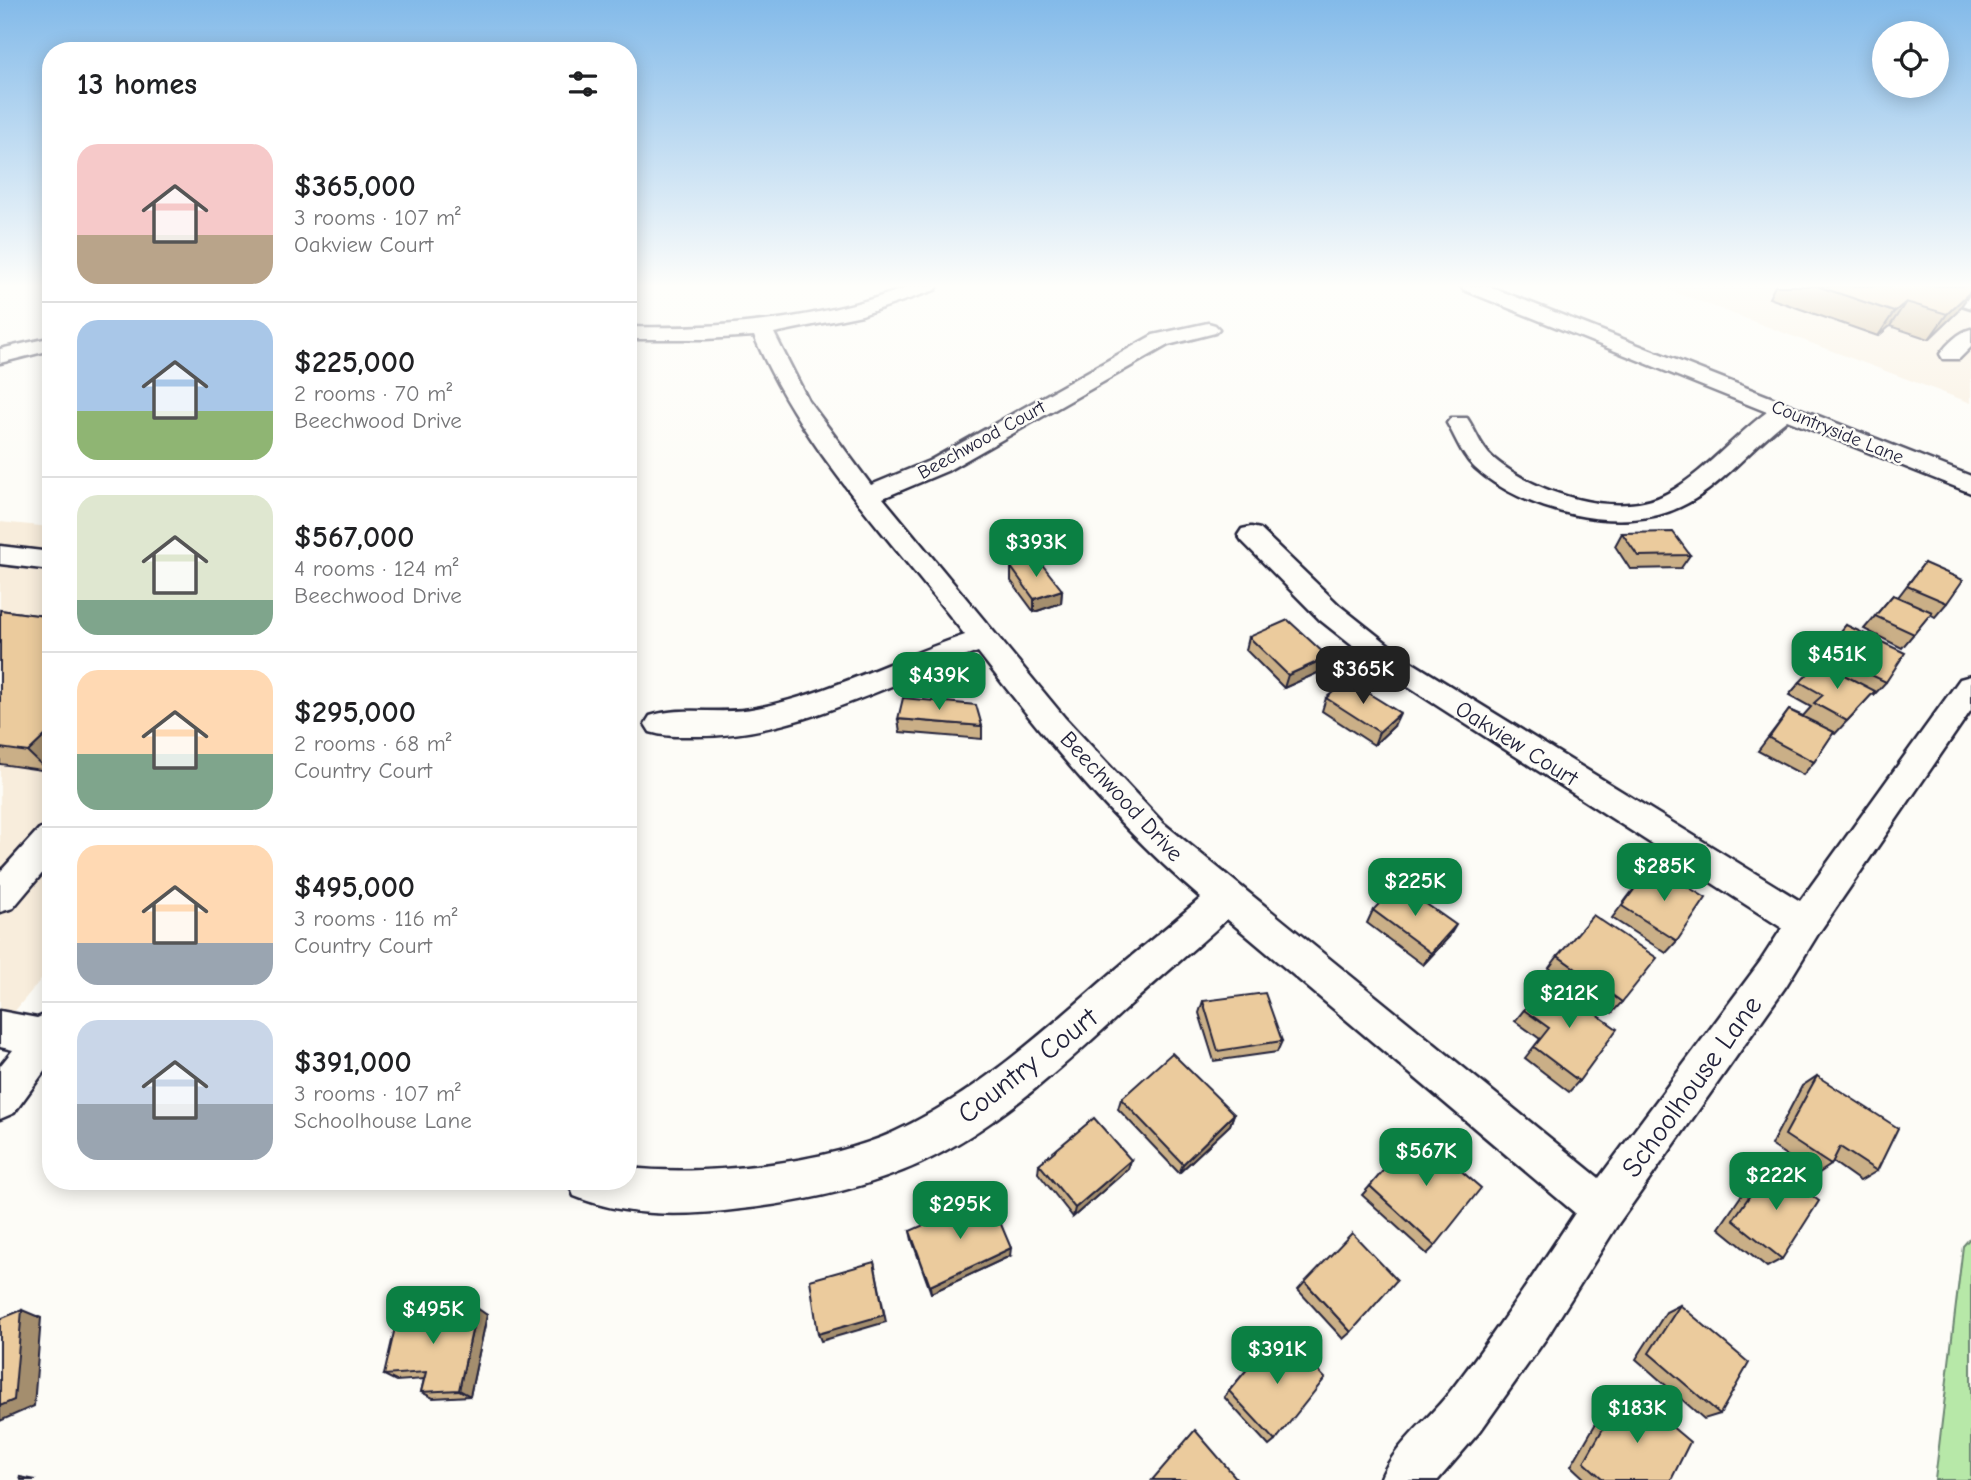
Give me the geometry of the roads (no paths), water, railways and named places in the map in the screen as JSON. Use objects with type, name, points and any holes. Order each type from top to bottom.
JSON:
[{"type":"street","name":"Beechwood Drive","points":[[772,355],[803,414],[866,496],[934,575],[983,640],[1131,813],[1188,866],[1603,1209]]},
{"type":"street","name":"Beechwood Court","points":[[866,496],[938,467],[1135,355]]},
{"type":"street","name":"Countryside Lane","points":[[1644,355],[1971,485]]},
{"type":"street","points":[[1459,423],[1485,464],[1521,488],[1573,506],[1625,512],[1667,505],[1682,496],[1709,477],[1739,446],[1785,411]]},
{"type":"street","name":"Oakview Court","points":[[1251,534],[1331,613],[1398,667],[1805,923]]},
{"type":"street","points":[[0,555],[42,560]]},
{"type":"street","points":[[661,724],[729,724],[757,720],[812,705],[929,658],[983,640]]},
{"type":"street","name":"Schoolhouse Lane","points":[[1405,1480],[1464,1413],[1531,1321],[1603,1209],[1773,974],[1805,923],[1971,687]]},
{"type":"street","points":[[0,897],[42,849]]},
{"type":"street","name":"Country Court","points":[[636,1190],[712,1191],[819,1174],[863,1164],[906,1148],[982,1105],[1047,1055],[1226,897]]},
{"type":"street","points":[[0,1029],[42,1033]]},
{"type":"street","points":[[0,1099],[42,1042]]}]
